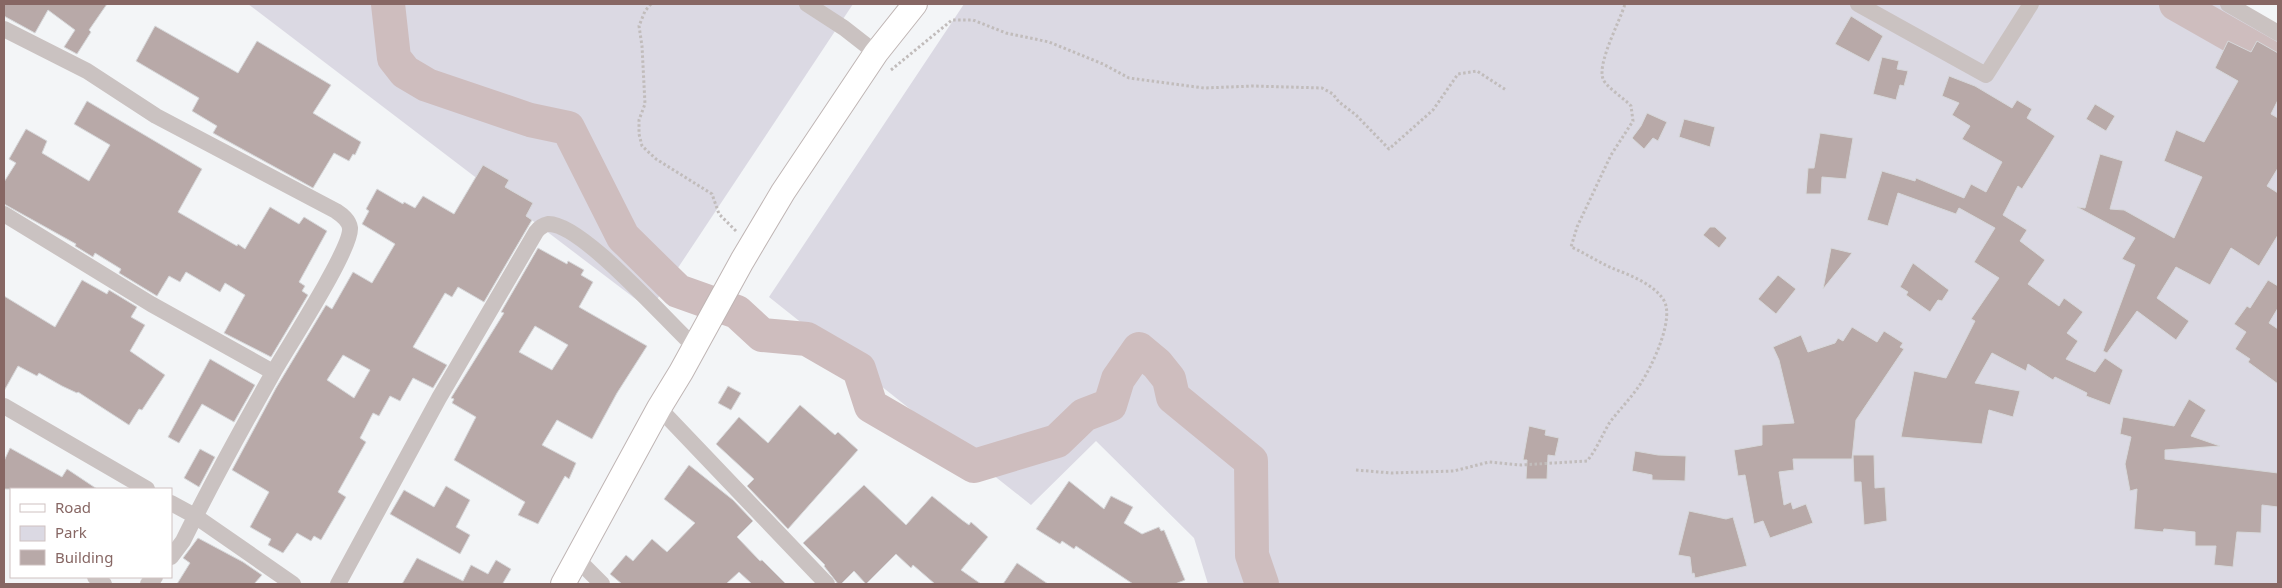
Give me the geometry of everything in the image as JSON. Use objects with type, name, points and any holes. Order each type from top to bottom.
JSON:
[{"type":"street","points":[[807,4],[844,28],[876,53]]},
{"type":"street","points":[[562,584],[659,408],[682,372],[747,252],[783,192],[876,53],[915,4]]},
{"type":"street","points":[[1858,4],[1986,75],[2030,4]]},
{"type":"street","points":[[2228,4],[2278,33]]},
{"type":"street","points":[[4,29],[87,71],[156,116],[336,211],[345,218],[350,228],[346,245],[273,372],[172,555]]},
{"type":"street","points":[[4,214],[151,304],[273,372]]},
{"type":"street","points":[[338,584],[439,398],[536,232],[542,226],[547,224],[560,227],[608,260],[695,347]]},
{"type":"street","points":[[4,406],[145,488]]},
{"type":"street","points":[[659,408],[827,584]]},
{"type":"street","points":[[172,504],[195,516],[293,584]]},
{"type":"street","points":[[576,558],[602,584]]},
{"type":"path","points":[[651,4],[645,11],[639,26],[646,104],[639,120],[639,134],[642,146],[656,159],[712,194],[719,214],[735,230],[747,252]]},
{"type":"path","points":[[1356,470],[1391,473],[1454,471],[1489,462],[1521,465],[1587,461],[1598,448],[1608,426],[1640,384],[1654,360],[1669,311],[1665,300],[1660,294],[1629,274],[1612,268],[1571,247],[1577,227],[1604,171],[1633,121],[1631,106],[1603,78],[1603,65],[1625,4]]},
{"type":"path","points":[[889,72],[952,20],[973,20],[1014,35],[1049,42],[1102,64],[1129,78],[1204,88],[1253,86],[1322,88],[1333,94],[1339,102],[1356,115],[1389,149],[1433,110],[1458,74],[1477,71],[1506,90]]},
{"type":"green space","points":[[248,4],[853,4],[650,310]]},
{"type":"green space","points":[[964,4],[2225,4],[2278,37],[2278,584],[1208,584],[1194,538],[1096,441],[1031,505],[769,297]]},
{"type":"building","points":[[4,4],[107,4],[89,30],[91,32],[77,54],[64,47],[75,30],[48,10],[35,33],[4,16]]},
{"type":"building","points":[[1851,16],[1883,36],[1869,62],[1835,44]]},
{"type":"building","points":[[155,26],[238,73],[257,41],[331,85],[313,113],[361,142],[355,155],[353,154],[349,161],[334,153],[313,188],[213,133],[217,126],[192,111],[199,98],[136,61]]},
{"type":"building","points":[[2228,41],[2251,52],[2257,41],[2278,53],[2278,100],[2271,114],[2278,118],[2278,168],[2267,186],[2278,193],[2278,235],[2259,266],[2231,248],[2210,285],[2176,267],[2157,298],[2189,321],[2176,340],[2137,311],[2107,353],[2103,351],[2135,265],[2122,259],[2135,238],[2077,207],[2085,208],[2100,154],[2123,161],[2110,209],[2124,210],[2174,238],[2202,177],[2164,161],[2176,130],[2204,142],[2238,81],[2215,68]]},
{"type":"building","points":[[1882,57],[1899,61],[1897,69],[1908,71],[1904,86],[1900,85],[1896,100],[1873,94]]},
{"type":"building","points":[[1949,76],[1975,86],[2012,108],[2017,100],[2032,109],[2027,118],[2055,136],[2022,189],[2018,186],[2003,215],[2027,230],[2020,241],[2045,260],[2028,284],[2059,306],[2064,298],[2083,312],[2067,333],[2078,341],[2066,359],[2095,372],[2105,358],[2123,370],[2110,405],[2086,396],[2087,393],[2055,377],[2053,380],[2028,364],[2026,371],[1992,353],[1975,383],[2020,391],[2013,417],[1989,410],[1982,444],[1901,437],[1914,371],[1946,378],[1975,321],[1971,319],[1999,278],[1974,262],[1995,228],[1959,208],[1956,214],[1898,193],[1888,226],[1867,220],[1882,171],[1915,181],[1916,178],[1964,198],[1971,184],[1986,192],[2002,162],[1962,139],[1970,126],[1952,115],[1959,103],[1942,96]]},
{"type":"building","points":[[87,101],[202,169],[178,212],[237,246],[238,244],[245,249],[270,207],[299,224],[304,217],[327,231],[299,282],[305,286],[302,291],[308,295],[271,357],[224,333],[245,295],[225,283],[220,292],[186,272],[180,282],[169,276],[157,296],[119,273],[121,269],[95,253],[93,257],[75,246],[76,244],[4,204],[4,182],[16,163],[9,159],[26,129],[47,141],[42,153],[89,181],[110,145],[74,124]]},
{"type":"building","points":[[2095,104],[2115,116],[2106,131],[2086,119]]},
{"type":"building","points":[[1647,113],[1667,122],[1658,141],[1653,138],[1644,149],[1632,138],[1641,126]]},
{"type":"building","points":[[1684,119],[1715,127],[1710,147],[1679,137]]},
{"type":"building","points":[[1820,133],[1853,138],[1846,179],[1822,177],[1821,194],[1806,194],[1808,168],[1814,168]]},
{"type":"building","points":[[483,165],[509,180],[505,187],[533,203],[526,216],[532,220],[484,302],[458,287],[452,297],[445,293],[413,347],[447,365],[433,388],[413,378],[400,401],[390,396],[379,416],[373,413],[360,438],[366,442],[338,492],[346,497],[321,540],[314,536],[311,541],[297,533],[283,553],[268,545],[271,539],[250,527],[269,492],[232,470],[276,388],[326,305],[332,309],[353,272],[372,283],[395,244],[362,224],[369,211],[366,209],[377,189],[403,204],[404,202],[415,208],[423,196],[454,214]],"holes":[[[343,355],[370,370],[354,398],[327,380]]]},
{"type":"building","points":[[1710,227],[1715,227],[1727,238],[1719,248],[1703,235]]},
{"type":"building","points":[[538,248],[567,264],[568,261],[584,270],[581,275],[593,282],[579,307],[647,346],[617,393],[592,439],[557,420],[542,445],[576,463],[569,479],[565,476],[538,524],[518,515],[525,502],[454,460],[476,417],[452,403],[454,399],[451,398],[504,313],[501,312]],"holes":[[[535,326],[568,345],[552,370],[519,352]]]},
{"type":"building","points":[[1831,248],[1852,253],[1823,289]]},
{"type":"building","points":[[1913,263],[1949,290],[1942,301],[1938,300],[1930,312],[1906,295],[1908,292],[1900,287]]},
{"type":"building","points":[[1778,275],[1796,289],[1776,314],[1758,299]]},
{"type":"building","points":[[82,280],[107,294],[109,290],[137,307],[131,317],[145,325],[130,351],[165,375],[142,410],[139,409],[129,425],[78,392],[62,386],[39,373],[37,376],[18,366],[4,391],[4,296],[55,327]]},
{"type":"building","points":[[2268,280],[2278,286],[2278,308],[2269,323],[2278,329],[2278,384],[2248,362],[2250,359],[2235,349],[2246,332],[2234,324],[2247,306],[2250,308]]},
{"type":"building","points":[[1852,327],[1877,342],[1884,331],[1903,343],[1900,347],[1904,349],[1856,420],[1852,459],[1793,459],[1794,470],[1779,472],[1784,505],[1791,502],[1793,509],[1806,504],[1813,523],[1770,538],[1763,521],[1754,524],[1745,475],[1738,476],[1734,450],[1762,445],[1762,425],[1794,423],[1779,360],[1773,347],[1801,335],[1808,352],[1835,343],[1838,338],[1843,341]]},
{"type":"building","points":[[210,359],[255,385],[234,422],[202,404],[179,443],[168,437]]},
{"type":"building","points":[[728,386],[741,393],[731,410],[718,403]]},
{"type":"building","points":[[2189,399],[2206,410],[2191,436],[2220,446],[2165,450],[2165,459],[2278,473],[2278,507],[2262,505],[2261,533],[2237,532],[2233,567],[2214,565],[2216,546],[2195,546],[2195,532],[2164,529],[2163,532],[2134,529],[2137,489],[2130,491],[2125,464],[2131,437],[2120,434],[2123,417],[2174,426]]},
{"type":"building","points":[[800,405],[835,435],[838,432],[858,450],[788,529],[747,486],[754,479],[716,444],[739,417],[768,443]]},
{"type":"building","points":[[1529,426],[1546,430],[1545,435],[1559,438],[1555,456],[1548,455],[1547,479],[1526,479],[1527,460],[1523,460]]},
{"type":"building","points":[[10,448],[62,477],[67,469],[96,488],[4,489],[4,461]]},
{"type":"building","points":[[200,449],[215,457],[199,487],[184,478]]},
{"type":"building","points":[[1635,451],[1658,455],[1686,456],[1685,481],[1652,480],[1652,475],[1632,471]]},
{"type":"building","points":[[1853,455],[1874,455],[1875,488],[1885,487],[1887,521],[1864,525],[1861,482],[1854,482]]},
{"type":"building","points":[[689,465],[733,500],[753,521],[737,537],[786,584],[752,584],[739,572],[726,584],[622,584],[610,574],[626,555],[633,561],[652,539],[667,552],[695,523],[664,499]]},
{"type":"building","points":[[1069,481],[1104,509],[1111,496],[1133,507],[1124,523],[1142,534],[1159,527],[1161,531],[1164,530],[1185,580],[1175,584],[1133,584],[1076,546],[1074,549],[1062,541],[1060,544],[1036,529]]},
{"type":"building","points":[[864,485],[906,525],[932,496],[969,525],[971,522],[988,537],[961,570],[981,584],[935,584],[913,565],[911,568],[896,554],[866,584],[854,571],[841,584],[838,584],[825,565],[803,543]]},
{"type":"building","points":[[446,486],[470,500],[456,527],[470,535],[460,554],[390,514],[404,490],[434,507]]},
{"type":"building","points":[[1689,511],[1726,519],[1733,517],[1747,566],[1695,578],[1694,573],[1692,574],[1690,557],[1678,555]]},
{"type":"building","points":[[198,538],[243,562],[262,575],[254,584],[177,584],[190,563],[183,558]]},
{"type":"building","points":[[417,558],[463,581],[471,565],[488,574],[496,560],[511,569],[503,583],[505,584],[402,584]]},
{"type":"building","points":[[1017,563],[1048,584],[1003,584]]},
{"type":"waterway","points":[[388,4],[394,58],[405,72],[427,85],[530,120],[568,128],[623,237],[678,291],[737,312],[762,335],[807,339],[859,369],[871,406],[974,466],[1057,441],[1084,415],[1110,405],[1118,379],[1139,349],[1157,364],[1169,379],[1173,397],[1251,461],[1252,555],[1262,584]]},
{"type":"waterway","points":[[2176,4],[2278,62]]}]
